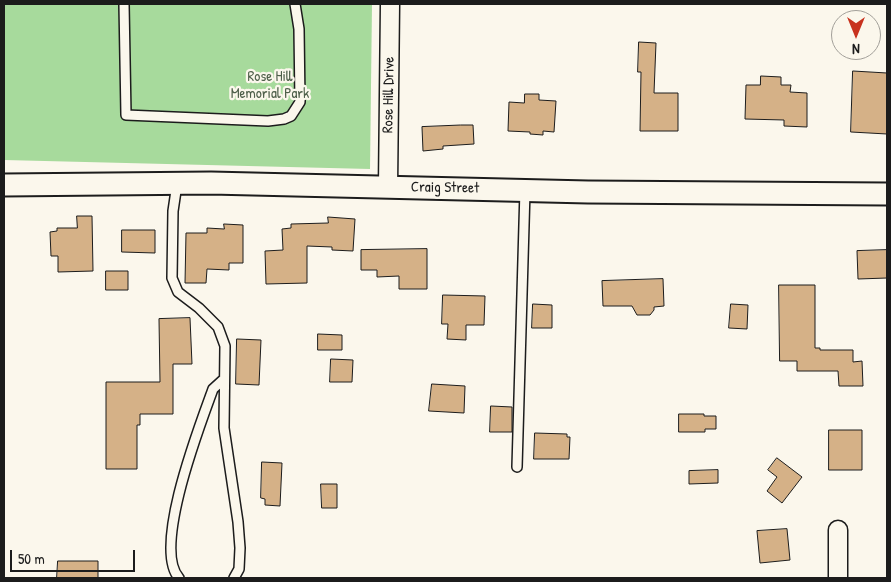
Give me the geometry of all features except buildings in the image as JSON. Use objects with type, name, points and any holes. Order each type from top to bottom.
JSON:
[{"type":"street","name":"Rose Hill Drive","points":[[388,187],[390,4]]},
{"type":"street","name":"Craig Street","points":[[4,185],[177,183],[525,190],[887,194]]},
{"type":"street","points":[[838,530],[838,578]]},
{"type":"lane","points":[[124,4],[126,115],[268,121],[284,120],[291,116],[300,102],[299,29],[295,4]]},
{"type":"lane","points":[[177,183],[173,211],[172,278],[178,292],[199,308],[218,327],[225,346],[224,428],[240,548],[238,569],[234,578]]},
{"type":"lane","points":[[517,467],[525,190]]},
{"type":"lane","points":[[179,578],[174,573],[170,552],[182,480],[213,389],[224,379]]},
{"type":"green space","name":"Rose Hill Memorial Park","points":[[4,4],[372,4],[370,169],[4,160]]}]
